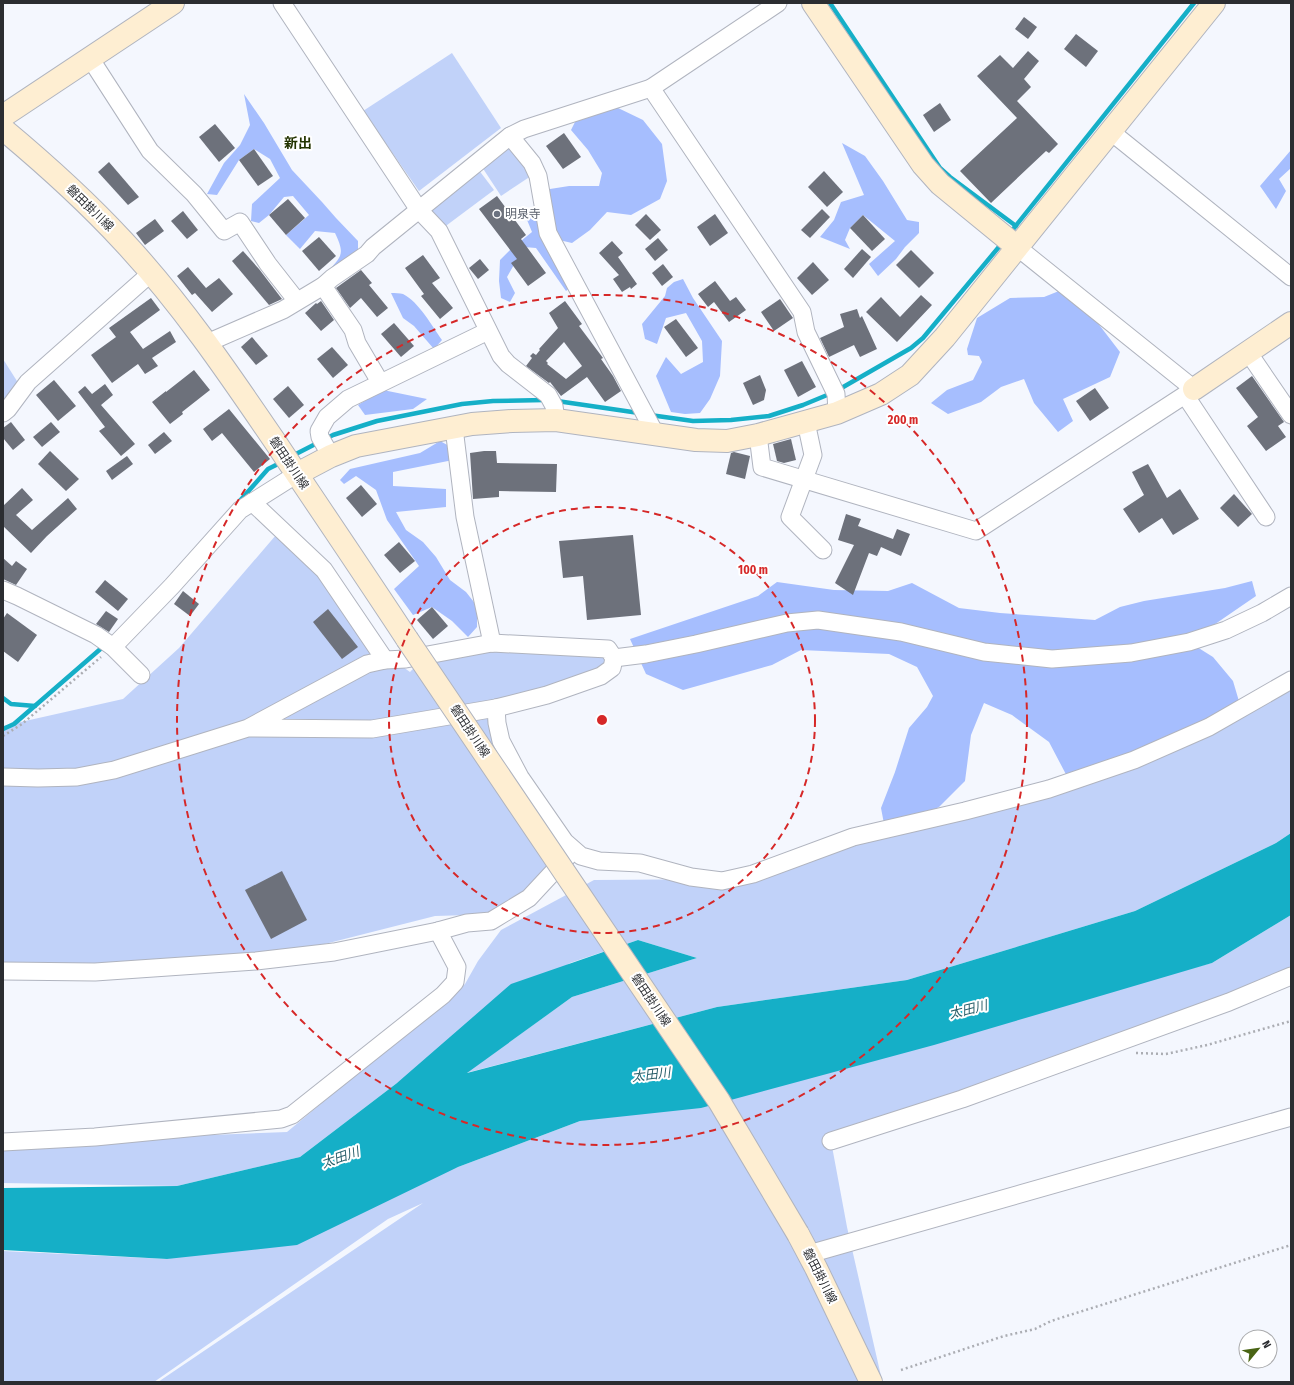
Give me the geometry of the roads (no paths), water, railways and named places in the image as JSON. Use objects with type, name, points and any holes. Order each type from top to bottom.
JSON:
[{"type":"street","points":[[5,113],[173,3]]},
{"type":"street","points":[[282,3],[419,210],[439,231],[501,356],[508,364],[548,395],[554,406],[556,420]]},
{"type":"street","points":[[208,343],[283,310],[323,286],[367,254],[373,246],[510,136],[524,129],[651,88],[778,3]]},
{"type":"street","points":[[814,3],[923,165],[940,184],[1189,392],[1266,517]]},
{"type":"street","points":[[113,647],[172,586],[240,510],[297,474],[331,456],[356,446],[472,424],[556,420],[696,440],[727,441],[758,435],[837,413],[881,394],[910,375],[946,337],[1214,3]]},
{"type":"street","points":[[90,58],[150,150],[162,164],[194,194],[224,231],[240,222],[268,264],[297,301]]},
{"type":"street","points":[[651,88],[802,312],[806,332],[836,394],[837,413]]},
{"type":"street","name":"磐田掛川線","points":[[5,113],[45,165],[123,240],[208,343],[719,1101],[813,1261],[871,1382]]},
{"type":"street","points":[[1110,131],[1291,277]]},
{"type":"street","points":[[510,136],[532,163],[538,176],[548,233],[656,435]]},
{"type":"street","points":[[3,413],[8,409],[28,382],[151,273]]},
{"type":"street","points":[[323,286],[354,330],[357,343],[380,382]]},
{"type":"street","points":[[758,435],[762,467],[976,531],[1291,324]]},
{"type":"street","points":[[331,456],[320,437],[319,431],[327,417],[348,399],[380,382],[488,331]]},
{"type":"street","points":[[1248,352],[1291,415]]},
{"type":"street","points":[[806,422],[813,455],[790,517],[823,550]]},
{"type":"street","points":[[454,428],[465,517],[492,643]]},
{"type":"street","points":[[252,502],[324,570],[385,660]]},
{"type":"street","points":[[3,590],[96,635],[113,647],[141,675]]},
{"type":"street","points":[[614,658],[646,654],[696,644],[787,623],[818,620],[901,632],[984,652],[1052,658],[1131,653],[1189,642],[1226,630],[1262,613],[1291,596]]},
{"type":"street","points":[[3,777],[77,777],[114,770],[248,728],[367,664],[385,660],[406,659],[492,643],[608,649],[614,658],[612,668],[601,676],[547,695],[496,708],[372,729],[248,728]]},
{"type":"street","points":[[496,708],[497,723],[501,741],[520,777],[565,842],[581,856],[599,861],[640,863],[691,877],[722,881],[753,874],[853,837],[965,811],[1049,789],[1134,760],[1209,727],[1291,680]]},
{"type":"street","points":[[3,971],[95,972],[256,961],[334,952],[438,931],[467,923],[491,921],[529,898],[574,850]]},
{"type":"street","points":[[3,1142],[95,1137],[281,1119],[292,1115],[443,995],[455,982],[457,967],[438,931]]},
{"type":"street","points":[[831,1141],[962,1099],[1229,1002],[1291,976]]},
{"type":"street","points":[[813,1261],[1076,1177],[1080,1178],[1291,1117]]},
{"type":"water","name":"太田川","points":[[1291,833],[1291,915],[1212,963],[934,1045],[701,1108],[580,1121],[458,1167],[297,1245],[167,1259],[3,1250],[3,1188],[177,1186],[300,1157],[397,1083],[511,984],[638,940],[697,958],[572,997],[467,1073],[717,1007],[907,980],[1135,911],[1276,843]]},
{"type":"waterway","points":[[830,3],[940,168],[1016,226]]},
{"type":"waterway","points":[[1010,233],[1194,3]]},
{"type":"waterway","points":[[838,390],[911,348],[923,338],[1003,242]]},
{"type":"waterway","points":[[650,415],[693,421],[731,420],[769,416],[803,405],[832,393]]},
{"type":"waterway","points":[[292,456],[333,435],[377,421],[462,404],[493,401],[545,400]]},
{"type":"waterway","points":[[557,401],[639,413]]},
{"type":"waterway","points":[[237,504],[268,469],[282,462]]},
{"type":"waterway","points":[[3,729],[14,724],[105,645]]},
{"type":"waterway","points":[[3,698],[11,704],[35,706]]},
{"type":"place","name":"明泉寺","points":[[497,214]]},
{"type":"district","name":"新出","points":[[298,143]]}]
